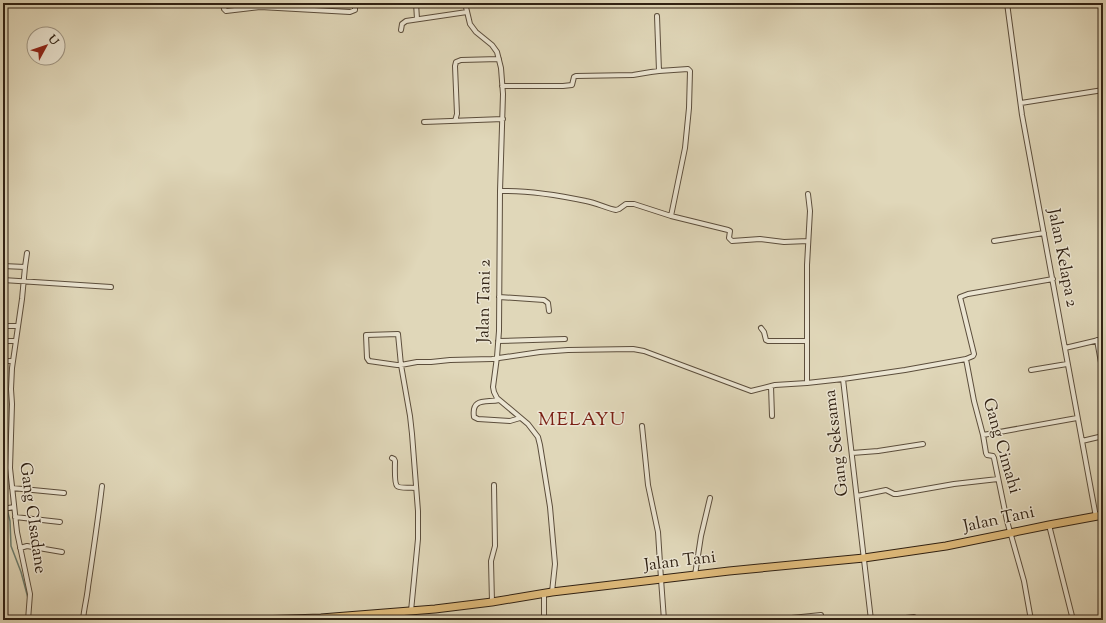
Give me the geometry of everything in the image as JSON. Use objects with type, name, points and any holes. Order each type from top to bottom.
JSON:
[{"type":"highway","name":"Jalan Tani","points":[[258,620],[321,618],[407,612],[492,602],[544,593],[694,575],[864,558],[946,546],[1100,516]]},
{"type":"street","points":[[223,3],[226,11],[260,7],[350,12],[355,10],[355,3]]},
{"type":"street","points":[[416,3],[417,19]]},
{"type":"street","name":"Jalan Tani 2","points":[[465,3],[470,24],[476,32],[492,45],[497,52],[502,86],[503,119],[500,191],[498,341],[493,387],[496,397],[528,424],[538,437],[550,507],[555,564],[552,592]]},
{"type":"street","name":"Jalan Kelapa 2","points":[[1007,3],[1021,103],[1044,233],[1082,441],[1100,516]]},
{"type":"street","points":[[400,30],[402,24],[406,21],[467,12]]},
{"type":"street","points":[[657,16],[659,72]]},
{"type":"street","points":[[455,121],[458,111],[456,62],[461,60],[499,59]]},
{"type":"street","points":[[502,86],[563,86],[572,85],[574,77],[576,76],[626,75],[688,69],[690,71],[689,108],[685,148],[671,216]]},
{"type":"street","points":[[1021,103],[1103,90]]},
{"type":"street","points":[[424,122],[503,119]]},
{"type":"street","points":[[500,191],[544,193],[587,201],[616,210],[619,210],[624,205],[629,204],[728,230],[730,231],[730,239],[732,241],[763,239],[784,242],[808,241]]},
{"type":"street","points":[[807,383],[807,265],[810,211],[808,194]]},
{"type":"street","points":[[994,241],[1044,233]]},
{"type":"street","name":"Gang CIsadane","points":[[27,253],[12,361],[10,468],[15,517],[30,594],[28,620]]},
{"type":"street","points":[[3,266],[25,267]]},
{"type":"street","points":[[966,359],[974,354],[960,296],[1053,279]]},
{"type":"street","points":[[3,280],[111,287]]},
{"type":"street","points":[[499,297],[544,300],[548,303],[549,311]]},
{"type":"street","points":[[3,326],[18,326]]},
{"type":"street","points":[[761,328],[764,332],[766,340],[768,341],[807,341]]},
{"type":"street","points":[[401,620],[407,612],[418,539],[416,488],[410,416],[401,365],[398,334],[366,335],[368,361],[401,365],[417,362],[492,359],[497,357],[554,351],[633,349],[644,351],[751,391],[771,386],[843,378]]},
{"type":"street","points":[[498,341],[565,339]]},
{"type":"street","points":[[1097,340],[1103,374]]},
{"type":"street","points":[[1065,348],[1097,340],[1103,340]]},
{"type":"street","points":[[3,341],[15,341]]},
{"type":"street","name":"Gang Seksama","points":[[871,620],[843,378],[905,370],[966,359]]},
{"type":"street","name":"Gang Cimahi","points":[[966,359],[986,453],[994,458],[1011,534],[1023,575],[1031,620]]},
{"type":"street","points":[[3,361],[12,361]]},
{"type":"street","points":[[1031,370],[1068,364]]},
{"type":"street","points":[[771,386],[772,416]]},
{"type":"street","points":[[500,400],[482,401],[478,403],[473,415],[474,417],[478,419],[510,420],[520,418]]},
{"type":"street","points":[[983,435],[1078,418]]},
{"type":"street","points":[[642,426],[648,485],[658,532],[664,620]]},
{"type":"street","points":[[1082,441],[1103,436]]},
{"type":"street","points":[[852,453],[878,451],[922,444]]},
{"type":"street","points":[[392,458],[395,461],[395,483],[397,486],[416,488]]},
{"type":"street","points":[[857,496],[886,490],[897,494],[954,484],[998,479]]},
{"type":"street","points":[[492,602],[490,565],[495,546],[494,485]]},
{"type":"street","points":[[83,620],[97,533],[102,486]]},
{"type":"street","points":[[12,488],[64,493]]},
{"type":"street","points":[[694,575],[710,498]]},
{"type":"street","points":[[5,509],[14,507]]},
{"type":"street","points":[[15,517],[60,522]]},
{"type":"street","points":[[1049,525],[1073,620]]},
{"type":"street","points":[[20,548],[27,546],[62,552]]},
{"type":"street","points":[[544,593],[544,620]]},
{"type":"street","points":[[772,620],[821,615]]},
{"type":"street","points":[[889,620],[914,617]]},
{"type":"waterway","points":[[3,492],[10,521],[11,546],[21,572],[28,598]]},
{"type":"district","name":"MELAYU","points":[[582,420]]}]
